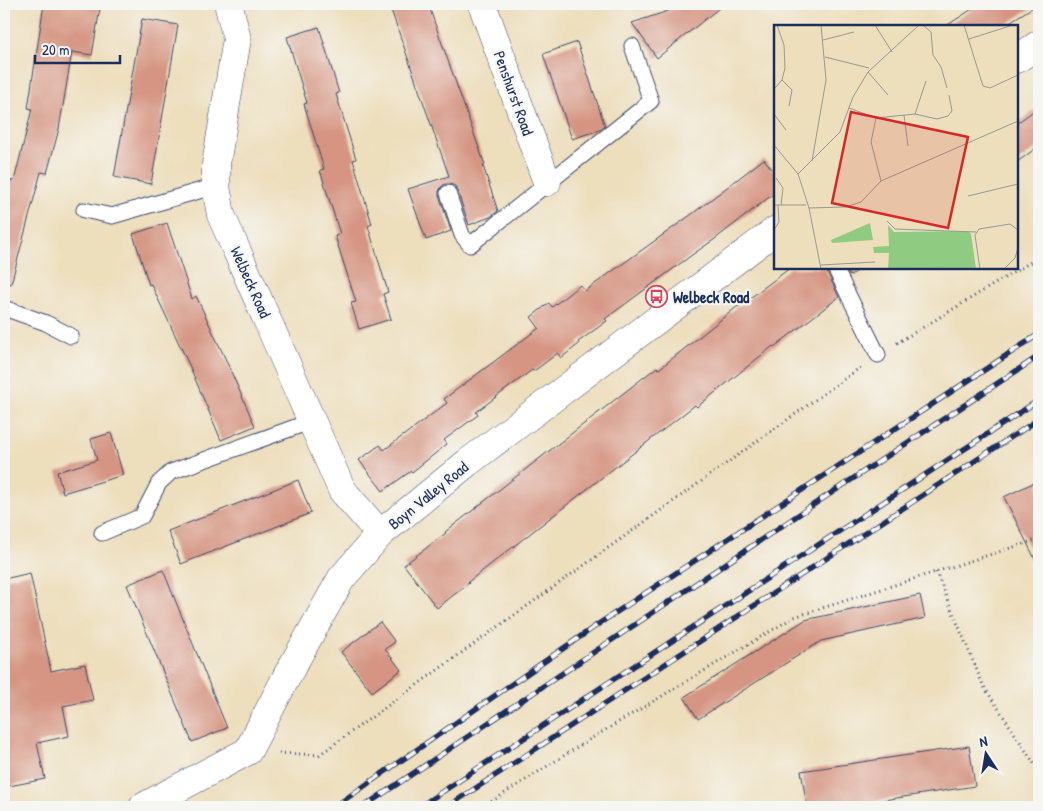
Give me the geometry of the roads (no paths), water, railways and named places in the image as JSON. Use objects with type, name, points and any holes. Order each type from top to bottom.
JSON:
[{"type":"street","name":"Penshurst Road","points":[[482,4],[547,182]]},
{"type":"street","name":"Welbeck Road","points":[[224,5],[237,38],[216,164],[216,186],[221,215],[342,490],[380,534]]},
{"type":"street","points":[[1018,58],[1039,44]]},
{"type":"street","name":"Boyn Valley Road","points":[[143,807],[248,751],[340,579],[380,534],[467,463],[774,232]]},
{"type":"lane","points":[[448,194],[462,235],[470,245],[650,100],[632,46]]},
{"type":"lane","points":[[84,210],[112,216],[216,186]]},
{"type":"lane","points":[[835,269],[878,355]]},
{"type":"lane","points":[[4,308],[46,323],[71,336]]},
{"type":"lane","points":[[102,533],[142,516],[159,483],[171,472],[312,421]]},
{"type":"railway","points":[[334,807],[600,623],[1039,334]]},
{"type":"railway","points":[[363,807],[1039,356]]},
{"type":"railway","points":[[419,807],[1039,400]]},
{"type":"railway","points":[[447,807],[1039,419]]},
{"type":"place","name":"Welbeck Road","points":[[657,297]]}]
